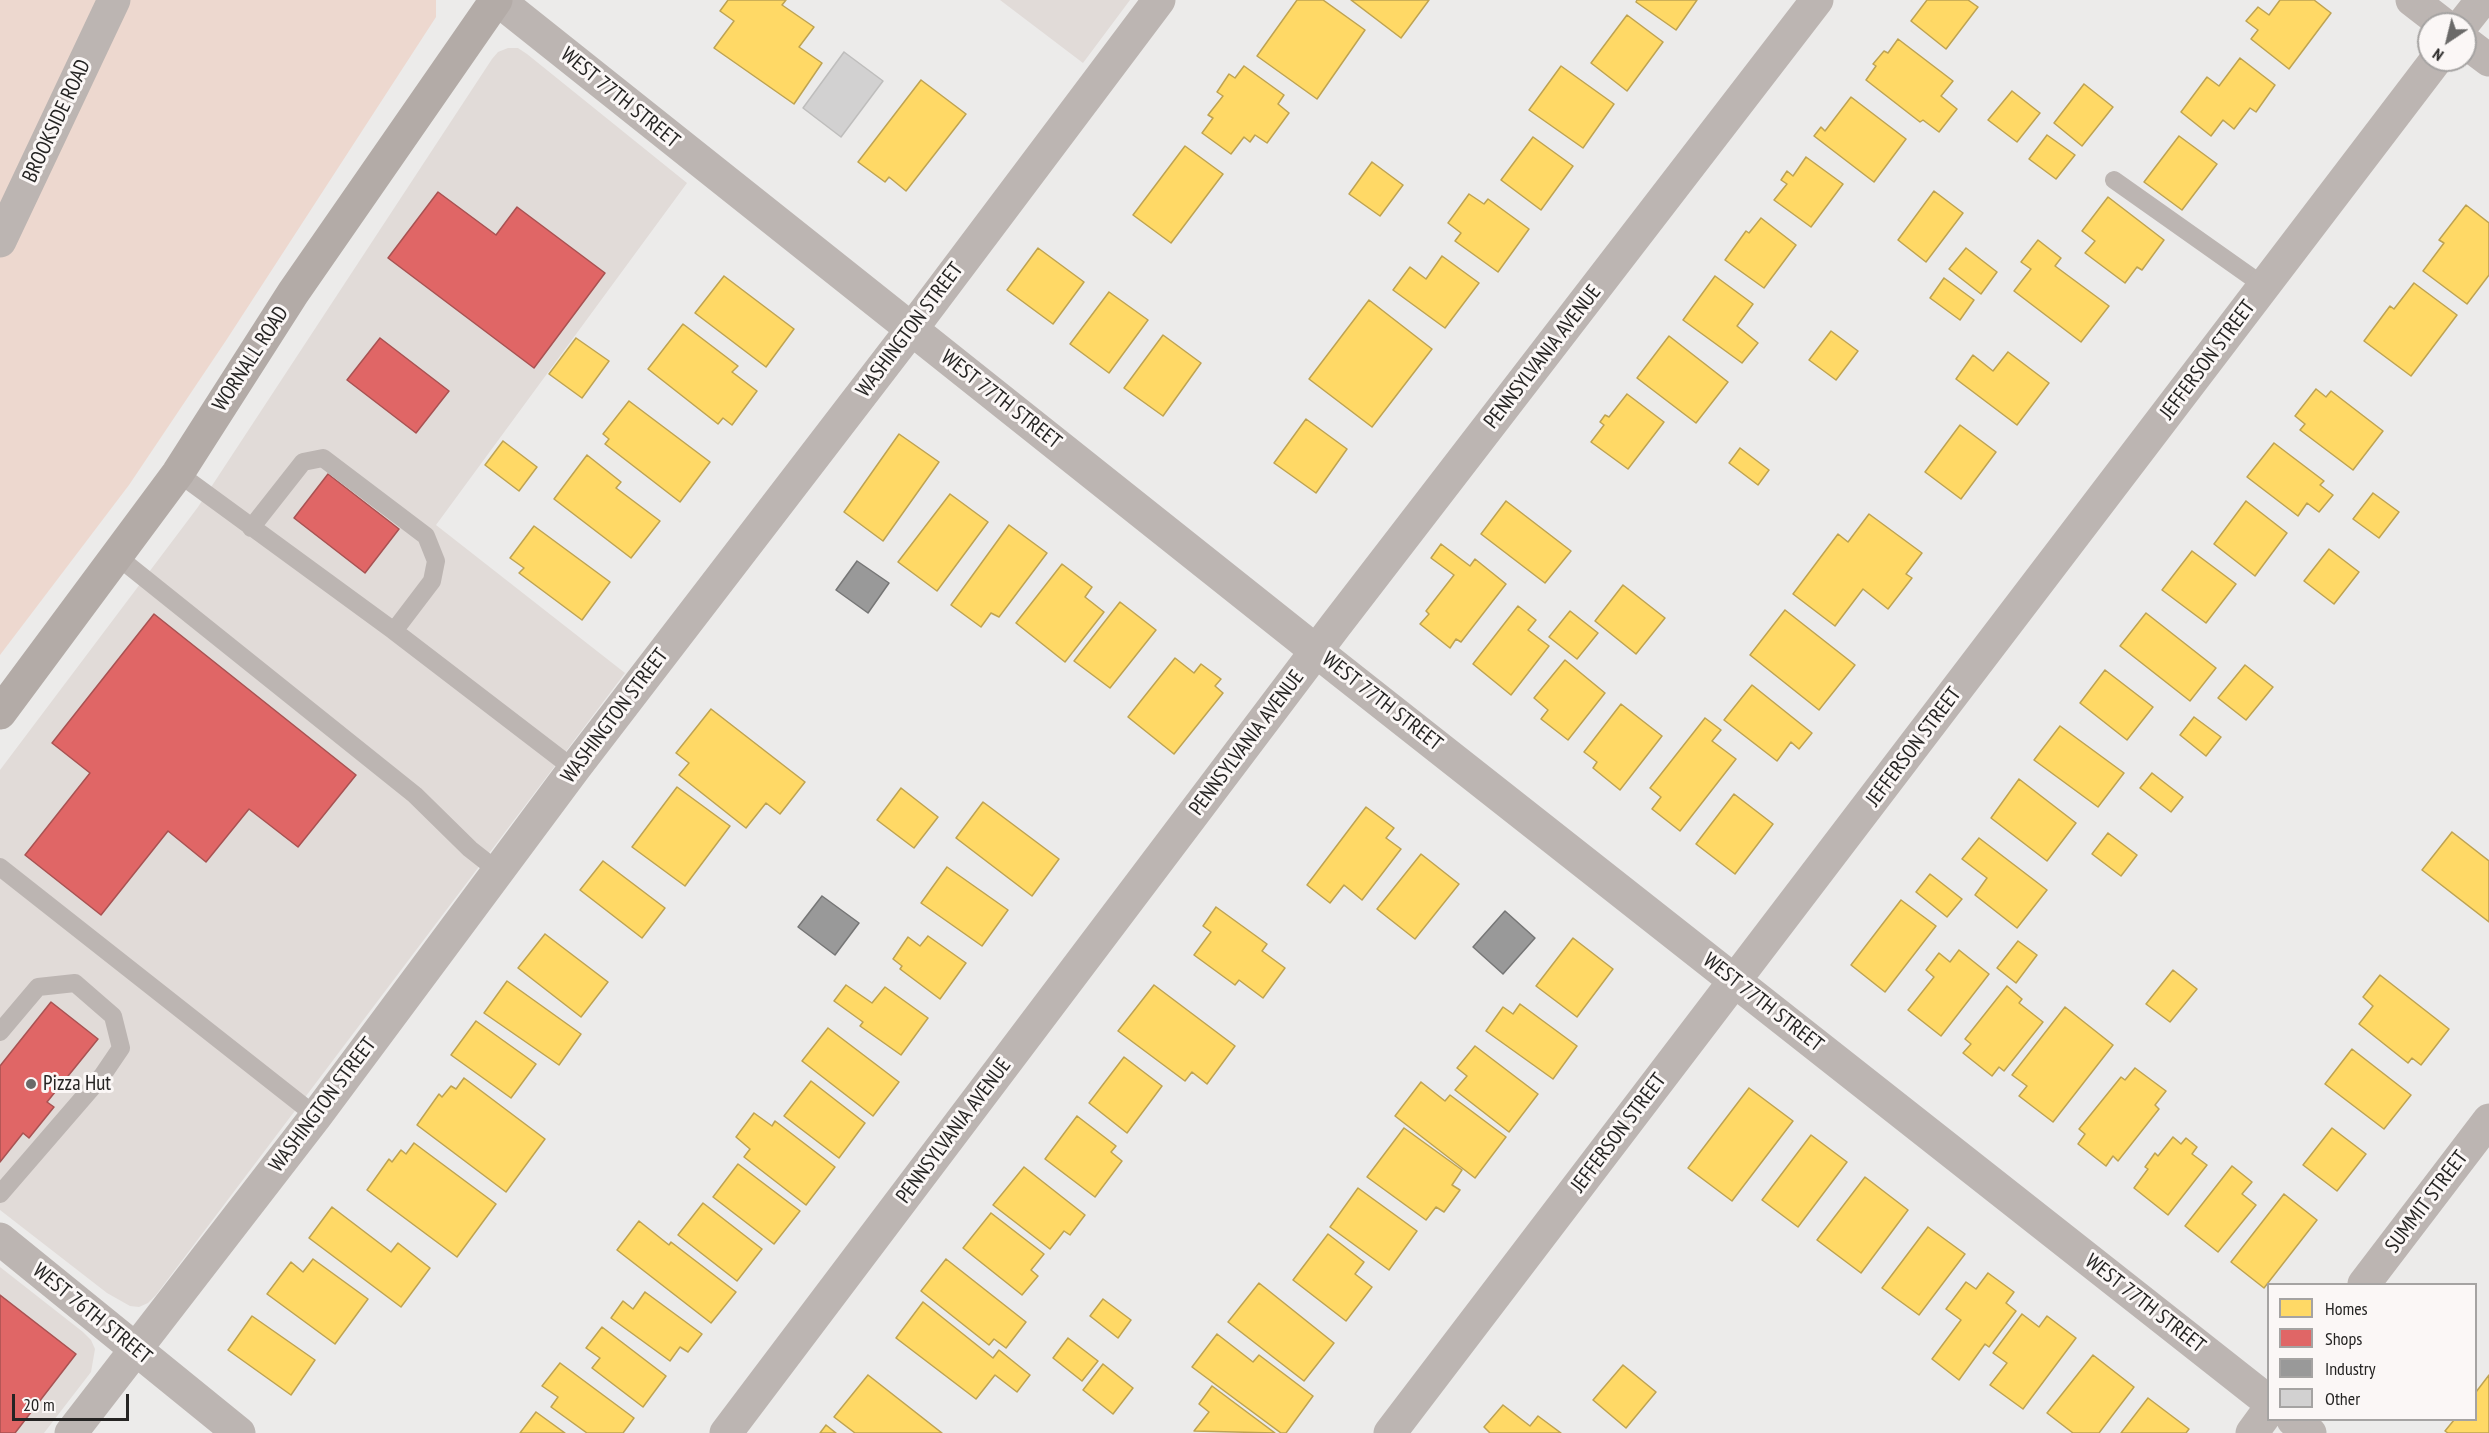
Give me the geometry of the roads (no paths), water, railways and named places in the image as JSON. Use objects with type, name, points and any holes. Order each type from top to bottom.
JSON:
[{"type":"main road","name":"WORNALL ROAD","points":[[0,713],[118,557],[178,473],[293,293],[497,0]]},
{"type":"street","name":"BROOKSIDE ROAD","points":[[0,241],[114,0]]},
{"type":"street","name":"WEST 77TH STREET","points":[[497,0],[911,330],[2267,1400]]},
{"type":"street","name":"WASHINGTON STREET","points":[[71,1433],[316,1116],[574,769],[911,330],[1159,0]]},
{"type":"street","name":"PENNSYLVANIA AVENUE","points":[[726,1433],[1317,651],[1817,0]]},
{"type":"street","points":[[2412,0],[2428,12]]},
{"type":"street","points":[[2472,12],[2482,0]]},
{"type":"street","name":"JEFFERSON STREET","points":[[1390,1433],[2427,72]]},
{"type":"street","name":"SUMMIT STREET","points":[[2365,1283],[2489,1120]]},
{"type":"street","name":"WEST 76TH STREET","points":[[0,1239],[239,1433]]},
{"type":"street","points":[[2252,1433],[2267,1412]]},
{"type":"street","points":[[2295,1421],[2310,1433]]},
{"type":"lane","points":[[2114,180],[2264,286]]},
{"type":"lane","points":[[251,528],[303,462],[323,458],[426,536],[436,561],[432,581],[394,631]]},
{"type":"lane","points":[[178,473],[394,631],[574,769]]},
{"type":"lane","points":[[118,557],[416,795],[470,849],[498,871]]},
{"type":"lane","points":[[0,867],[316,1116]]},
{"type":"lane","points":[[0,1032],[38,987],[75,983],[113,1016],[122,1048],[102,1077],[0,1194]]},
{"type":"place","name":"Pizza Hut","points":[[31,1084]]}]
